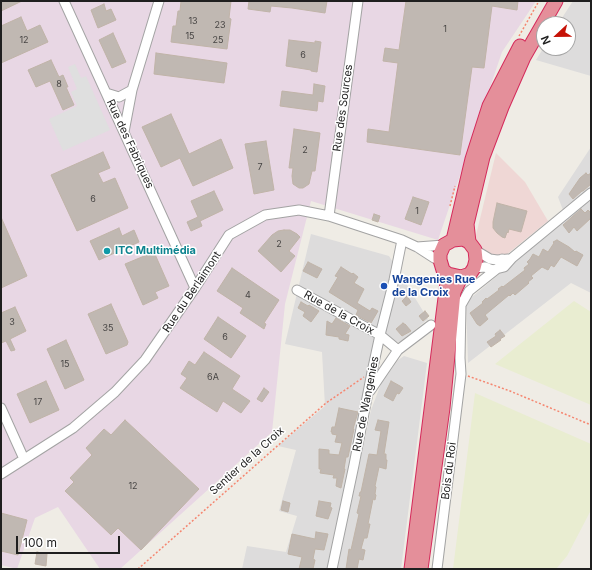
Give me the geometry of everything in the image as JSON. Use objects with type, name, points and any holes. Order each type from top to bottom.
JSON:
[{"type":"highway","points":[[546,1],[489,106],[472,159],[449,242],[440,254],[443,270],[448,274],[461,277],[470,274],[474,268],[476,260],[467,224],[483,157],[502,107],[524,57],[556,1]]},
{"type":"highway","points":[[449,242],[463,239],[472,246]]},
{"type":"highway","points":[[411,569],[448,274]]},
{"type":"highway","points":[[420,569],[443,408],[454,292],[461,277]]},
{"type":"street","name":"Rue des Fabriques","points":[[64,1],[195,288]]},
{"type":"street","points":[[124,132],[132,90],[159,1]]},
{"type":"street","name":"Rue des Sources","points":[[329,216],[358,1]]},
{"type":"street","points":[[106,93],[119,97],[132,90]]},
{"type":"street","points":[[474,268],[485,267],[492,270],[504,267],[507,259],[591,193]]},
{"type":"street","name":"Rue du Berlaimont","points":[[1,474],[72,428],[114,392],[145,360],[195,288],[229,235],[265,215],[299,210],[329,216],[402,240],[440,260]]},
{"type":"street","name":"Rue de Wangenies","points":[[332,569],[372,372],[402,240]]},
{"type":"street","name":"Rue du Berlaimont","points":[[417,247],[449,242]]},
{"type":"street","points":[[472,246],[490,259],[507,259]]},
{"type":"street","name":"Bois du Roi","points":[[437,569],[461,374],[461,305],[469,291],[498,268]]},
{"type":"street","name":"Rue de la Croix","points":[[297,290],[380,335],[398,350]]},
{"type":"street","points":[[368,394],[398,350],[431,325]]},
{"type":"street","points":[[1,408],[24,459]]},
{"type":"path","name":"Sentier de la Croix","points":[[138,569],[326,403],[356,381],[372,372]]},
{"type":"path","points":[[461,374],[510,391],[591,425]]},
{"type":"shaded area","points":[[1,1],[536,1],[502,52],[438,240],[311,201],[285,304],[272,432],[120,569],[100,569],[58,507],[35,518],[17,569],[1,565]]},
{"type":"shaded area","points":[[573,1],[591,1],[591,76],[536,60],[538,56],[576,56],[576,16],[563,16]]},
{"type":"shaded area","points":[[75,64],[81,78],[86,76],[110,130],[63,151],[49,119],[77,106],[71,92],[77,89],[68,67]]},
{"type":"shaded area","points":[[591,147],[591,293],[571,283],[468,363],[466,302],[566,218],[558,197]]},
{"type":"shaded area","points":[[496,153],[525,182],[548,221],[506,255],[487,255],[475,240]]},
{"type":"shaded area","points":[[311,234],[389,256],[428,319],[400,342],[374,340],[327,569],[242,569],[247,546],[286,552],[297,516],[279,511],[296,450],[278,446],[325,406],[322,352],[285,344]]},
{"type":"shaded area","points":[[404,356],[427,363],[401,569],[337,569],[371,410],[381,384],[398,360]]},
{"type":"green space","points":[[574,301],[591,312],[591,405],[495,364]]},
{"type":"green space","points":[[475,393],[591,444],[591,510],[567,556],[556,569],[453,569]]},
{"type":"building","points":[[1,1],[22,1],[1,11]]},
{"type":"building","points":[[181,1],[231,1],[229,18],[231,19],[227,49],[171,42],[173,26],[176,26]]},
{"type":"building","points":[[249,1],[327,1],[325,13],[271,6],[270,12],[248,9]]},
{"type":"building","points":[[406,1],[518,1],[517,10],[492,6],[484,68],[472,67],[460,155],[367,142],[368,129],[389,132],[398,63],[383,61],[385,48],[399,50]]},
{"type":"building","points":[[104,4],[106,11],[111,9],[116,20],[98,28],[91,10]]},
{"type":"building","points":[[21,17],[27,31],[40,25],[48,42],[1,63],[1,26]]},
{"type":"building","points":[[113,33],[126,62],[112,68],[99,40]]},
{"type":"building","points":[[289,40],[315,43],[315,41],[321,42],[317,72],[286,66]]},
{"type":"building","points":[[156,53],[227,63],[224,83],[154,74]]},
{"type":"building","points":[[51,60],[59,77],[63,75],[68,87],[66,87],[74,105],[63,110],[50,81],[36,87],[28,70]]},
{"type":"building","points":[[314,84],[325,86],[323,102],[318,101],[317,111],[280,106],[282,91],[313,95]]},
{"type":"building","points":[[171,114],[189,154],[221,139],[233,168],[193,186],[180,158],[161,167],[142,127]]},
{"type":"building","points":[[294,129],[320,133],[315,171],[312,171],[309,184],[303,188],[299,188],[293,184],[293,168],[289,168]]},
{"type":"building","points":[[266,141],[274,190],[254,194],[245,144]]},
{"type":"building","points":[[103,152],[110,168],[98,173],[103,183],[115,178],[128,208],[77,231],[51,175]]},
{"type":"building","points":[[586,173],[588,175],[591,173],[591,184],[573,199],[569,194],[580,178]]},
{"type":"building","points":[[214,191],[223,210],[200,221],[202,226],[191,231],[187,222],[198,217],[191,201]]},
{"type":"building","points":[[413,197],[429,202],[421,225],[405,219]]},
{"type":"building","points":[[497,203],[527,211],[521,232],[509,229],[505,238],[497,233],[493,228],[493,222]]},
{"type":"building","points":[[581,209],[585,213],[588,210],[591,213],[591,218],[577,231],[574,227],[569,233],[563,225]]},
{"type":"building","points":[[374,214],[380,216],[378,222],[372,220]]},
{"type":"building","points":[[1,217],[27,276],[1,288]]},
{"type":"building","name":"ITC Multimédia","points":[[119,228],[122,236],[134,230],[139,242],[99,260],[90,241]]},
{"type":"building","points":[[290,230],[300,237],[289,251],[295,256],[281,272],[258,251],[272,235],[278,231]]},
{"type":"building","points":[[557,240],[575,252],[576,251],[583,255],[577,266],[561,257],[554,267],[551,265],[548,270],[542,267],[531,276],[533,278],[528,282],[529,283],[515,295],[513,293],[510,296],[509,295],[485,315],[488,319],[480,326],[477,324],[470,313],[483,303],[482,302],[486,298],[487,299],[499,290],[498,289],[502,286],[503,287],[525,270],[524,268],[529,264],[527,262],[533,254],[539,257],[543,249],[548,252],[554,243],[553,242]]},
{"type":"building","points":[[154,252],[169,286],[155,292],[158,298],[143,305],[125,264]]},
{"type":"building","points":[[308,262],[322,269],[317,278],[303,271]]},
{"type":"building","points":[[341,267],[358,277],[354,283],[364,289],[357,303],[370,311],[372,308],[378,311],[371,323],[356,315],[358,310],[329,292],[338,277],[335,276]]},
{"type":"building","points":[[232,268],[279,300],[264,323],[266,324],[264,329],[240,313],[243,308],[217,291]]},
{"type":"building","points":[[407,296],[411,302],[406,306],[402,301]]},
{"type":"building","points":[[301,302],[319,311],[311,322],[303,316],[305,312],[298,308]]},
{"type":"building","points":[[111,304],[128,342],[127,345],[106,354],[88,314]]},
{"type":"building","points":[[15,307],[26,331],[10,339],[15,350],[11,351],[6,341],[1,343],[1,313]]},
{"type":"building","points":[[425,311],[429,316],[423,321],[419,316]]},
{"type":"building","points":[[218,317],[246,336],[231,358],[204,339]]},
{"type":"building","points":[[336,318],[350,326],[345,334],[349,335],[348,341],[339,339],[339,337],[326,335],[327,321],[332,324]]},
{"type":"building","points":[[403,323],[411,331],[402,336],[396,329]]},
{"type":"building","points":[[500,330],[505,336],[491,347],[487,342],[496,336],[495,334]]},
{"type":"building","points":[[66,340],[84,380],[65,389],[47,349]]},
{"type":"building","points":[[204,352],[240,376],[232,389],[250,401],[241,413],[223,401],[217,412],[180,388],[187,378],[181,374],[189,361],[195,365]]},
{"type":"building","points":[[46,381],[59,410],[30,423],[17,394]]},
{"type":"building","points":[[391,381],[403,388],[399,394],[397,393],[393,401],[384,396]]},
{"type":"building","points":[[264,388],[269,392],[262,402],[257,399]]},
{"type":"building","points":[[339,408],[358,412],[348,457],[346,457],[341,488],[336,486],[337,478],[333,478],[334,475],[320,473],[321,469],[319,469],[319,449],[329,450],[329,454],[339,455],[342,443],[335,442],[337,435],[332,434],[331,432],[332,427],[335,427]]},
{"type":"building","points":[[125,420],[199,489],[141,550],[118,528],[111,535],[65,491],[74,482],[70,478],[92,455],[86,448],[104,429],[111,435]]},
{"type":"building","points":[[378,420],[389,422],[384,454],[386,454],[387,460],[386,469],[379,467],[375,486],[376,495],[375,500],[373,499],[367,538],[364,538],[361,549],[365,550],[363,560],[359,559],[357,569],[346,569],[349,549],[351,550],[359,514],[357,513],[361,496],[359,496],[369,454],[377,455],[381,431],[375,430]]},
{"type":"building","points":[[283,501],[290,503],[288,512],[281,510]]},
{"type":"building","points":[[319,501],[331,503],[330,507],[332,508],[328,519],[316,516]]},
{"type":"building","points":[[1,513],[27,520],[18,555],[1,551]]},
{"type":"building","points":[[316,532],[328,534],[324,550],[315,549],[313,569],[299,569],[302,557],[288,554],[292,534],[315,539]]},
{"type":"building","points":[[37,552],[47,554],[46,566],[35,564]]},
{"type":"place","name":"ITC Multimédia","points":[[107,251]]},
{"type":"place","name":"Wangenies Rue de la Croix","points":[[384,286]]}]
